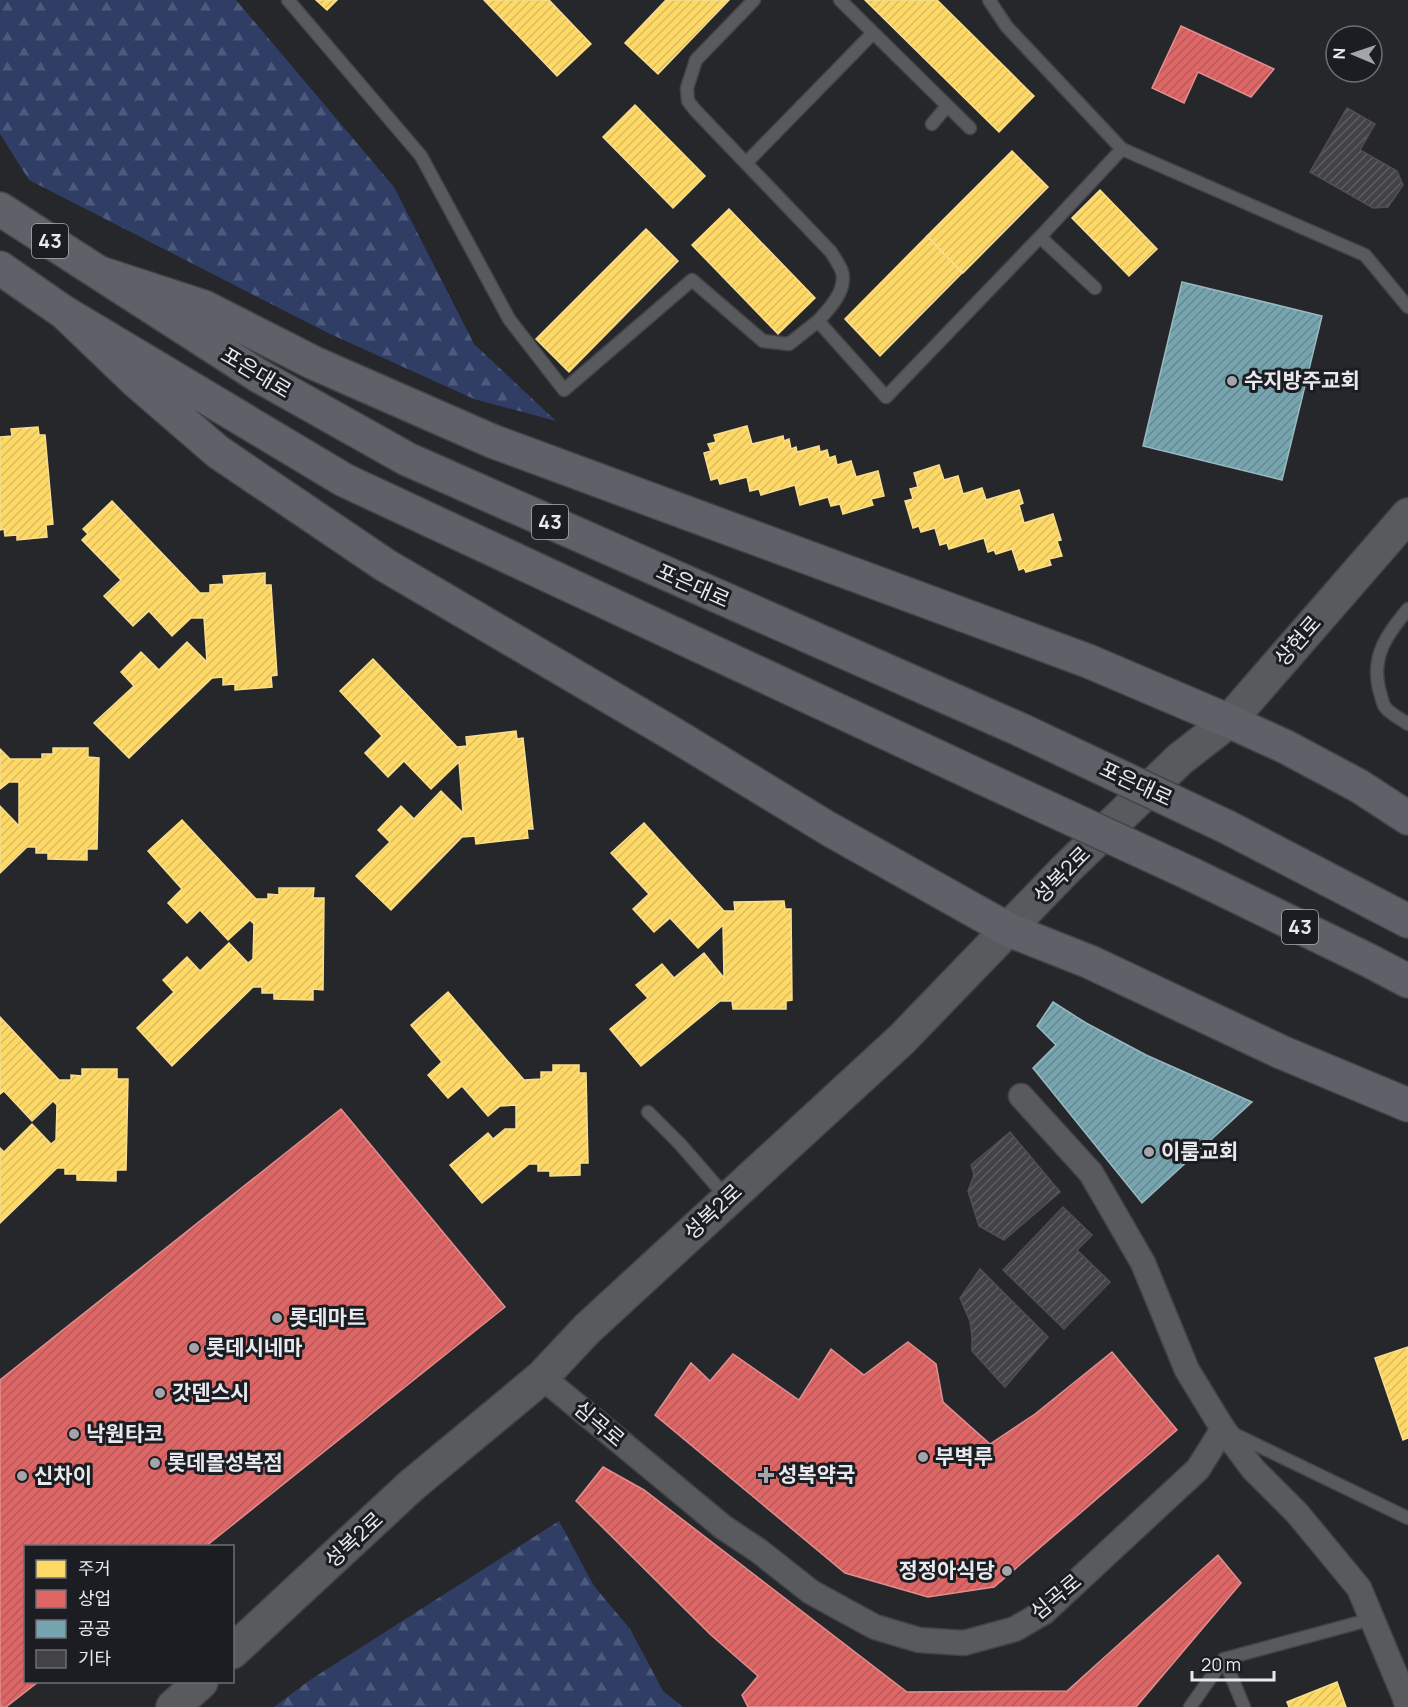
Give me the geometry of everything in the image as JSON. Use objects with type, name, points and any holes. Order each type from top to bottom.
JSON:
[{"type":"main road","name":"포은대로","points":[[0,209],[259,376],[407,459],[1021,730],[1227,827],[1408,921]]},
{"type":"main road","name":"43","points":[[0,268],[65,313],[344,480],[1191,874],[1408,981]]},
{"type":"main road","points":[[100,273],[204,307],[315,363],[492,441],[1088,661],[1286,747],[1359,786],[1408,818]]},
{"type":"main road","points":[[65,313],[137,382],[218,452],[386,565],[829,829],[1009,930],[1090,962],[1281,1052],[1408,1105]]},
{"type":"street","name":"상현로","points":[[1180,759],[1230,721],[1408,514]]},
{"type":"street","name":"성복2로","points":[[234,1650],[412,1485],[542,1377],[587,1329],[902,1039],[1066,869],[1180,759]]},
{"type":"street","points":[[1022,1096],[1091,1173],[1143,1263],[1187,1370],[1223,1429],[1253,1469],[1296,1513],[1359,1588],[1407,1707]]},
{"type":"street","name":"심곡로","points":[[542,1377],[723,1527],[759,1551],[811,1592],[875,1627],[919,1640],[964,1643],[1015,1629],[1044,1612],[1198,1469],[1223,1429]]},
{"type":"street","points":[[173,1707],[200,1683]]},
{"type":"lane","points":[[288,0],[421,156],[509,319],[564,390],[692,280],[763,341],[789,344],[819,321],[832,307],[841,290],[842,272],[831,252],[688,101],[687,88],[696,60],[754,0]]},
{"type":"lane","points":[[840,0],[970,129]]},
{"type":"lane","points":[[988,0],[1007,27],[1122,149],[1365,255],[1408,307]]},
{"type":"lane","points":[[746,163],[873,33]]},
{"type":"lane","points":[[932,124],[948,106]]},
{"type":"lane","points":[[819,321],[886,397],[1122,149]]},
{"type":"lane","points":[[1040,237],[1095,288]]},
{"type":"lane","points":[[1408,609],[1381,646],[1377,681],[1385,707],[1408,724]]},
{"type":"lane","points":[[648,1112],[680,1144],[727,1199]]},
{"type":"lane","points":[[1223,1429],[1408,1518]]},
{"type":"lane","points":[[1190,1707],[1224,1659],[1372,1619]]},
{"type":"lane","points":[[1224,1659],[1244,1707]]},
{"type":"green space","points":[[0,0],[236,0],[394,187],[474,344],[556,421],[474,399],[328,333],[29,180],[0,134]]},
{"type":"green space","points":[[559,1521],[594,1586],[630,1629],[663,1691],[683,1707],[274,1707],[310,1680]]},
{"type":"building: 주거","points":[[316,0],[337,0],[327,10]]},
{"type":"building: 주거","points":[[484,0],[549,0],[591,44],[557,76]]},
{"type":"building: 주거","points":[[666,0],[729,0],[658,74],[625,43]]},
{"type":"building: 주거","points":[[865,0],[937,0],[1034,96],[999,132]]},
{"type":"building: 주거","points":[[635,105],[705,176],[673,208],[603,137]]},
{"type":"building: 주거","points":[[1012,151],[1048,187],[963,273],[927,236]]},
{"type":"building: 주거","points":[[1100,190],[1157,249],[1129,276],[1072,218]]},
{"type":"building: 주거","points":[[729,209],[815,298],[778,334],[692,245]]},
{"type":"building: 주거","points":[[646,229],[678,261],[569,372],[536,339]]},
{"type":"building: 주거","points":[[927,236],[962,273],[880,356],[845,319]]},
{"type":"building: 주거","points":[[747,426],[752,444],[783,436],[784,441],[789,439],[791,449],[796,447],[797,452],[819,446],[820,452],[827,450],[829,458],[835,456],[837,465],[851,461],[856,477],[878,471],[884,496],[871,499],[873,505],[843,514],[840,504],[831,506],[828,497],[800,505],[795,485],[761,495],[759,489],[750,491],[747,477],[720,484],[718,478],[711,480],[704,453],[711,451],[708,444],[716,442],[714,435]]},
{"type":"building: 주거","points":[[38,427],[39,435],[45,435],[53,524],[46,525],[47,537],[17,540],[17,535],[5,536],[4,529],[0,530],[0,437],[12,436],[11,429]]},
{"type":"building: 주거","points":[[939,465],[944,480],[958,476],[963,494],[982,488],[986,500],[1019,490],[1023,503],[1019,505],[1024,523],[1053,514],[1061,540],[1057,541],[1062,556],[1049,559],[1051,565],[1026,572],[1024,568],[1019,570],[1012,549],[996,554],[994,550],[988,552],[984,538],[949,549],[947,543],[940,545],[935,528],[921,532],[919,526],[913,528],[905,501],[913,499],[910,489],[918,487],[914,473]]},
{"type":"building: 주거","points":[[112,501],[200,593],[210,593],[210,585],[224,584],[223,576],[265,573],[265,585],[271,585],[277,675],[271,676],[272,687],[235,690],[235,684],[223,685],[223,677],[212,678],[129,758],[94,723],[134,686],[121,672],[141,652],[159,670],[187,642],[207,662],[204,618],[191,618],[172,636],[149,611],[133,626],[104,596],[121,580],[82,540],[88,534],[83,529]]},
{"type":"building: 주거","points":[[373,659],[457,747],[467,746],[466,737],[516,731],[517,739],[523,738],[533,829],[527,829],[528,838],[476,844],[475,836],[462,837],[391,910],[356,876],[390,842],[378,830],[401,806],[414,819],[441,791],[463,813],[459,762],[431,789],[404,761],[388,777],[365,753],[382,736],[340,691]]},
{"type":"building: 주거","points":[[53,748],[88,748],[88,757],[99,758],[97,849],[87,849],[87,860],[48,859],[48,853],[36,853],[36,847],[27,847],[0,873],[0,806],[19,826],[19,782],[9,782],[0,789],[0,749],[10,759],[42,759],[42,754],[53,754]]},
{"type":"building: 주거","points":[[182,820],[256,899],[268,899],[268,894],[279,895],[279,888],[314,888],[313,898],[324,898],[323,990],[313,989],[313,1000],[274,999],[274,993],[262,993],[262,987],[253,987],[172,1066],[137,1028],[174,992],[163,980],[187,957],[200,971],[229,943],[248,963],[253,959],[254,924],[250,920],[228,940],[200,910],[187,923],[168,903],[182,889],[148,851]]},
{"type":"building: 주거","points":[[644,823],[724,911],[735,911],[734,902],[784,901],[785,909],[791,909],[792,1000],[786,1001],[786,1009],[733,1009],[732,1001],[720,1001],[641,1066],[610,1029],[648,998],[636,985],[662,964],[674,978],[704,953],[724,978],[723,925],[698,948],[670,918],[654,932],[633,909],[649,894],[611,853]]},
{"type":"building: 주거","points":[[448,992],[524,1080],[541,1079],[541,1072],[553,1072],[553,1065],[579,1065],[579,1073],[586,1073],[588,1163],[580,1163],[580,1175],[550,1176],[550,1171],[538,1171],[538,1164],[529,1164],[482,1203],[450,1165],[488,1133],[493,1139],[505,1129],[516,1129],[516,1105],[500,1106],[488,1116],[462,1086],[448,1098],[428,1075],[442,1062],[411,1025]]},
{"type":"building: 주거","points":[[0,1017],[59,1080],[71,1080],[71,1075],[82,1076],[82,1069],[117,1069],[117,1079],[128,1079],[126,1170],[116,1170],[116,1181],[77,1180],[77,1174],[65,1174],[65,1168],[57,1168],[0,1223],[0,1148],[4,1152],[32,1124],[51,1144],[56,1140],[57,1105],[53,1101],[32,1121],[4,1091],[0,1094]]},
{"type":"building: 주거","points":[[1408,1347],[1408,1438],[1403,1440],[1375,1358]]},
{"type":"building: 주거","points":[[1337,1682],[1346,1707],[1289,1707],[1287,1702]]},
{"type":"building: 상업","points":[[1181,26],[1274,69],[1251,97],[1198,72],[1184,103],[1152,88]]},
{"type":"building: 상업","name":"롯데몰성복점","points":[[341,1109],[505,1307],[207,1545],[24,1545],[24,1683],[37,1683],[6,1707],[0,1707],[0,1380]]},
{"type":"building: 상업","points":[[908,1342],[936,1364],[943,1402],[990,1444],[1035,1414],[1112,1352],[1177,1430],[994,1587],[928,1597],[845,1573],[655,1415],[691,1363],[710,1381],[733,1354],[799,1400],[831,1349],[864,1375]]},
{"type":"building: 상업","points":[[603,1467],[644,1490],[907,1692],[1067,1691],[1218,1555],[1241,1583],[1136,1707],[748,1707],[742,1695],[758,1676],[711,1635],[576,1501]]},
{"type":"building: 공공","name":"수지방주교회","points":[[1182,282],[1322,316],[1282,480],[1143,446]]},
{"type":"building: 공공","name":"이룸교회","points":[[1053,1002],[1086,1023],[1146,1055],[1252,1102],[1142,1203],[1033,1068],[1056,1045],[1037,1026]]},
{"type":"building: 기타","points":[[1347,108],[1375,124],[1360,150],[1397,171],[1403,185],[1388,207],[1373,208],[1310,172]]},
{"type":"building: 기타","points":[[1010,1132],[1060,1192],[1004,1240],[979,1226],[968,1191],[974,1175],[971,1165]]},
{"type":"building: 기타","points":[[1063,1207],[1092,1235],[1077,1250],[1110,1282],[1064,1329],[1003,1270]]},
{"type":"building: 기타","points":[[980,1269],[1048,1337],[1005,1387],[972,1351],[970,1321],[960,1298]]},
{"type":"place","name":"수지방주교회","points":[[1232,381]]},
{"type":"place","name":"이룸교회","points":[[1149,1152]]},
{"type":"place","name":"롯데마트","points":[[277,1318]]},
{"type":"place","name":"롯데시네마","points":[[194,1348]]},
{"type":"place","name":"갓덴스시","points":[[160,1393]]},
{"type":"place","name":"낙원타코","points":[[74,1434]]},
{"type":"place","name":"부벽루","points":[[923,1457]]},
{"type":"place","name":"롯데몰성복점","points":[[155,1463]]},
{"type":"place","name":"성복약국","points":[[766,1475]]},
{"type":"place","name":"신차이","points":[[22,1476]]},
{"type":"place","name":"정정아식당","points":[[1007,1571]]}]
